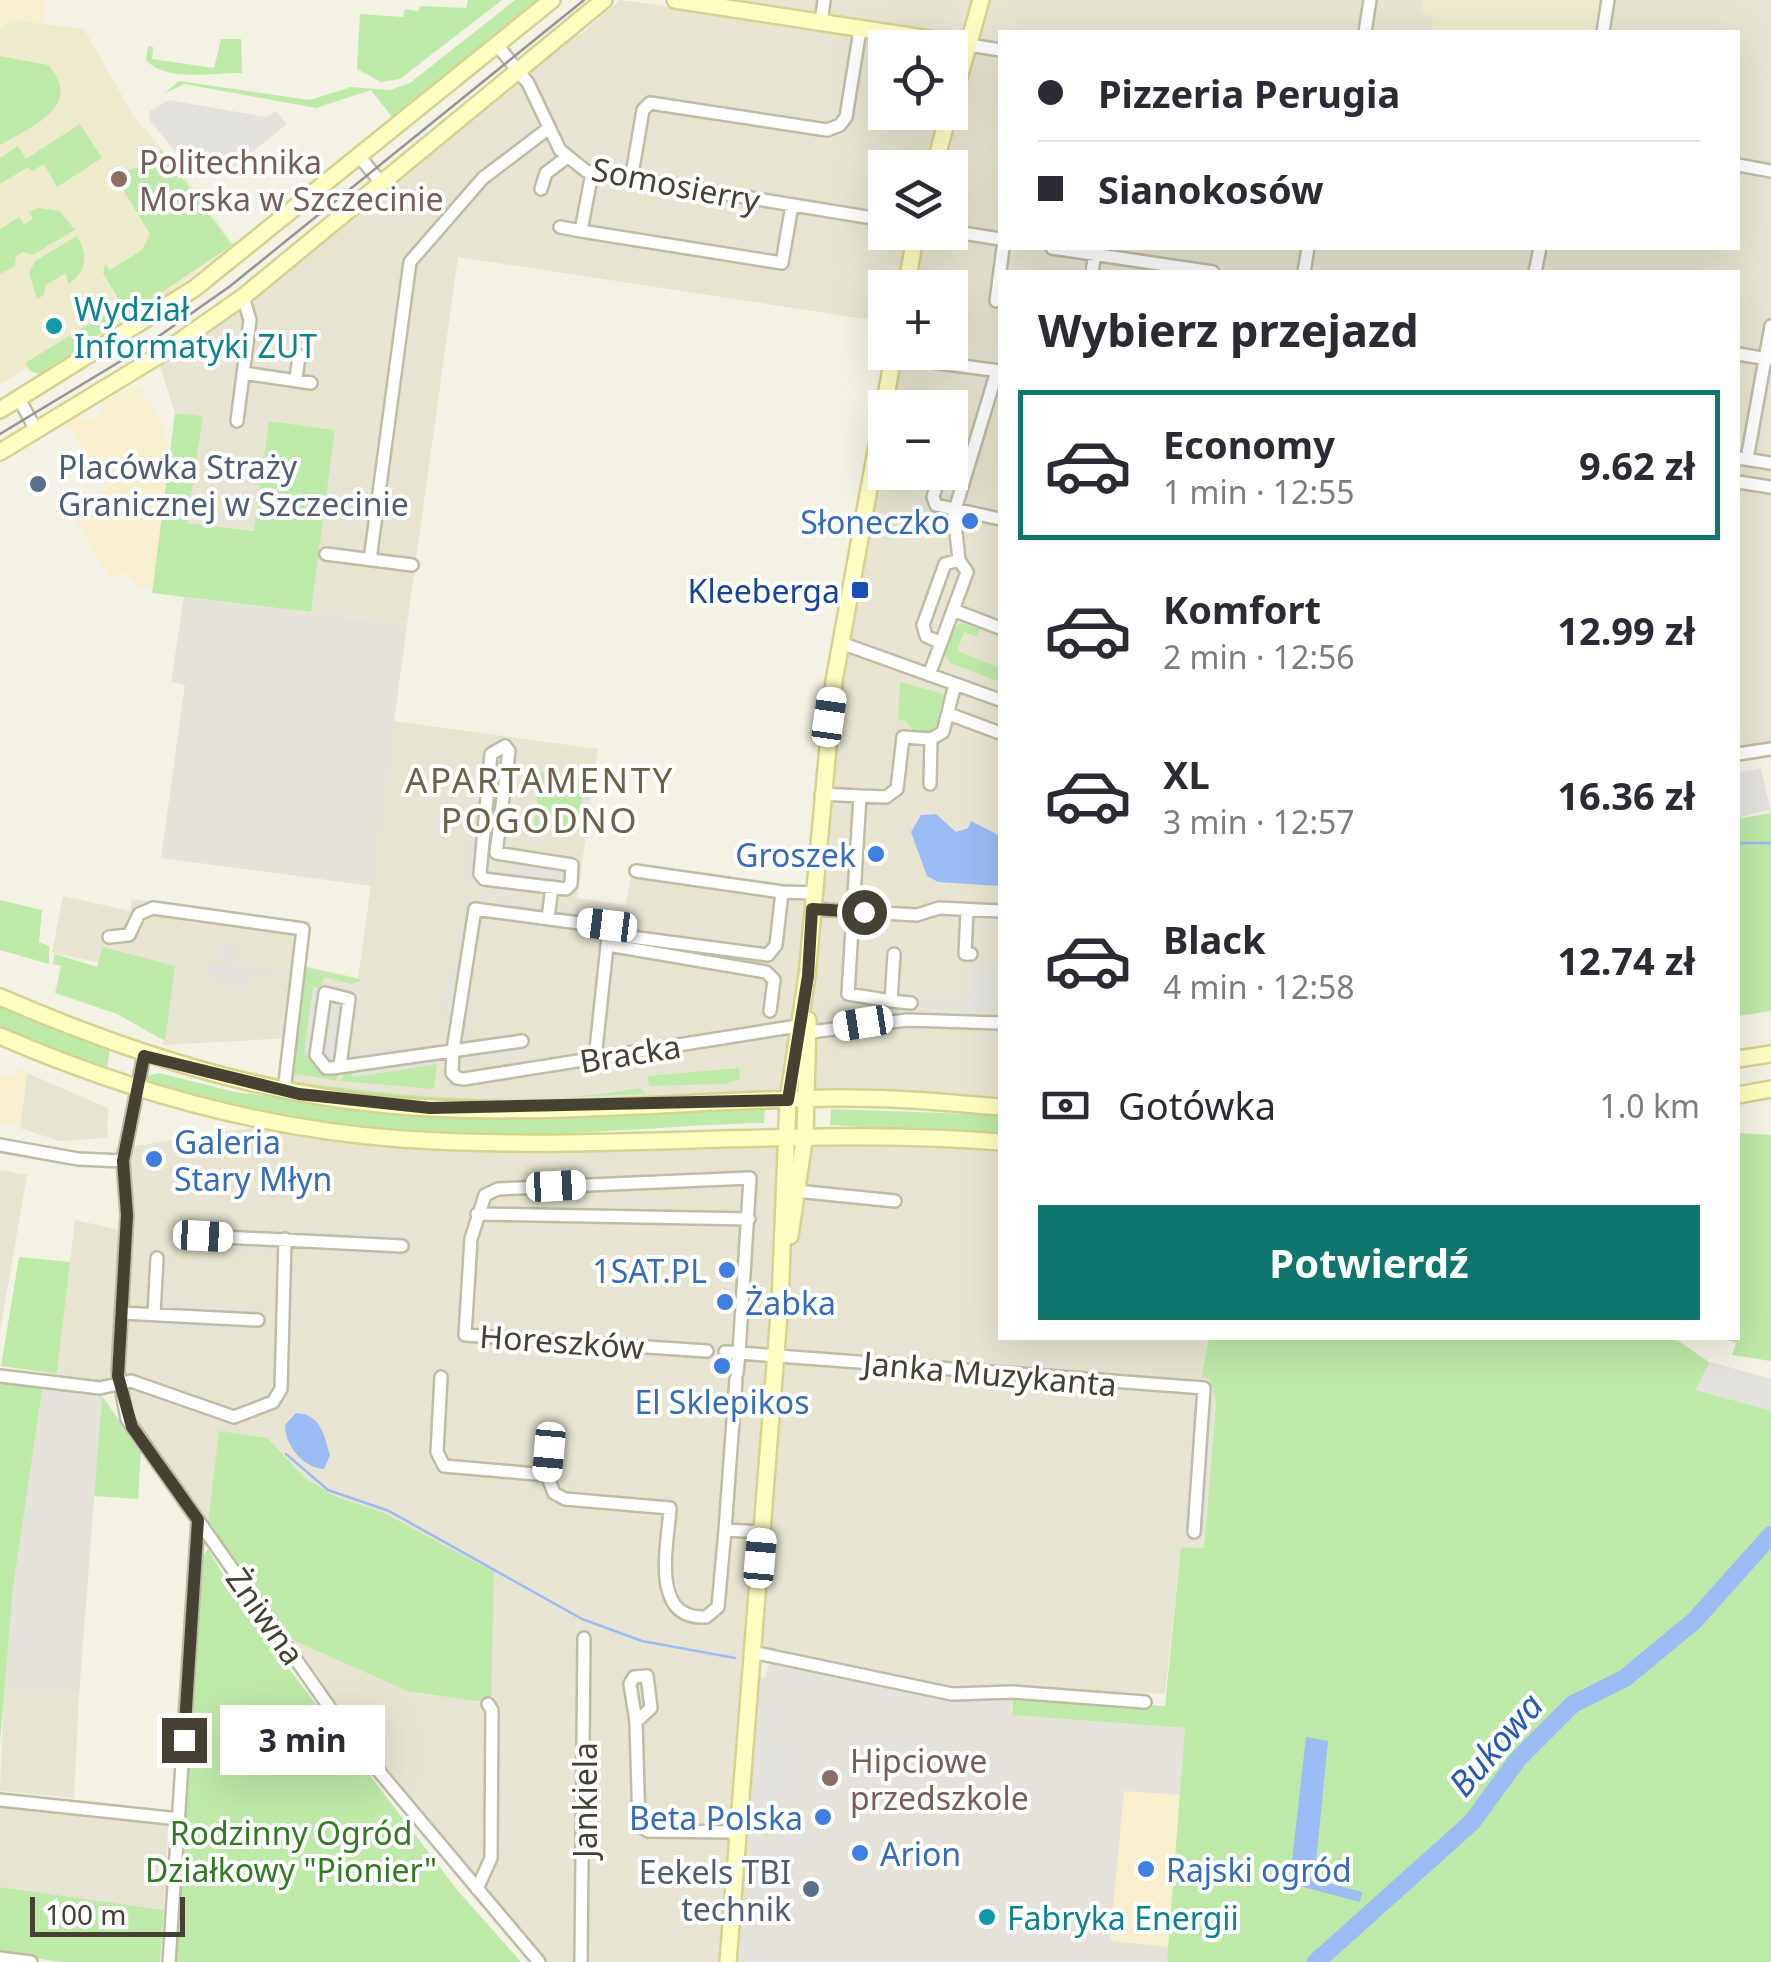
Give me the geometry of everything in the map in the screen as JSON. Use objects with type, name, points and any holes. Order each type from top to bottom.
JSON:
[{"type":"street","points":[[0,410],[195,288],[552,0]]},
{"type":"street","points":[[0,452],[163,353],[242,297],[604,0]]},
{"type":"street","points":[[674,0],[998,50]]},
{"type":"street","points":[[821,24],[824,0]]},
{"type":"street","points":[[968,48],[981,0]]},
{"type":"street","points":[[1365,30],[1370,0]]},
{"type":"street","points":[[1603,30],[1608,0]]},
{"type":"street","points":[[632,180],[648,104],[827,130],[840,125],[846,117],[860,30]]},
{"type":"street","name":"Somosierry","points":[[497,44],[519,72],[566,158],[592,173],[868,217]]},
{"type":"street","points":[[370,560],[410,262],[476,185],[549,128]]},
{"type":"street","points":[[359,156],[382,184]]},
{"type":"street","points":[[541,190],[546,172],[566,158]]},
{"type":"street","points":[[1740,165],[1771,170]]},
{"type":"street","points":[[581,231],[592,173]]},
{"type":"street","points":[[560,227],[782,263],[792,205]]},
{"type":"street","points":[[968,234],[998,239]]},
{"type":"street","points":[[1066,250],[1200,270]]},
{"type":"street","points":[[1092,270],[1095,254]]},
{"type":"street","points":[[996,301],[998,286]]},
{"type":"street","points":[[237,421],[250,316],[242,297]]},
{"type":"street","points":[[1771,326],[1768,359],[1742,458],[1771,462]]},
{"type":"street","points":[[1740,354],[1768,359]]},
{"type":"street","points":[[296,378],[299,356]]},
{"type":"street","points":[[929,675],[967,572],[959,560],[955,506],[998,371],[968,366]]},
{"type":"street","points":[[780,1302],[808,1098],[804,1029],[821,794],[841,643],[891,370]]},
{"type":"street","points":[[243,372],[311,383]]},
{"type":"street","points":[[19,399],[36,430]]},
{"type":"street","points":[[1740,482],[1771,488]]},
{"type":"street","points":[[936,490],[933,502],[943,509],[955,506],[998,518]]},
{"type":"street","points":[[326,554],[412,565]]},
{"type":"street","points":[[941,643],[926,636],[922,625],[945,564],[959,560]]},
{"type":"street","points":[[953,610],[998,627]]},
{"type":"street","points":[[841,643],[998,699]]},
{"type":"street","points":[[821,794],[886,798],[897,789],[903,737],[932,739],[943,732],[956,684]]},
{"type":"street","points":[[949,714],[998,732]]},
{"type":"street","points":[[930,784],[932,739]]},
{"type":"street","points":[[506,746],[509,752],[496,853],[572,865],[568,888],[552,887],[484,879],[480,874],[491,754],[497,748],[506,746]]},
{"type":"street","points":[[1740,754],[1771,748]]},
{"type":"street","points":[[860,796],[848,994],[910,1004]]},
{"type":"street","points":[[636,871],[782,892],[852,911],[917,915],[939,908],[998,911]]},
{"type":"street","points":[[548,918],[552,887]]},
{"type":"street","points":[[623,936],[768,955],[776,946],[782,892]]},
{"type":"street","points":[[109,937],[129,935],[140,914],[153,908],[303,929],[284,1091]]},
{"type":"street","points":[[453,1050],[475,909],[607,925],[595,1058]]},
{"type":"street","points":[[967,910],[965,954],[971,954]]},
{"type":"street","points":[[608,945],[766,972],[774,980],[770,1011]]},
{"type":"street","points":[[891,1001],[894,954]]},
{"type":"street","points":[[340,1066],[349,999],[325,993],[317,1058],[326,1068],[522,1041]]},
{"type":"street","points":[[0,997],[144,1056],[284,1091],[430,1108],[808,1098],[998,1107]]},
{"type":"street","name":"Bracka","points":[[453,1050],[453,1076],[464,1079],[804,1029],[915,1019],[998,1023]]},
{"type":"street","points":[[728,1962],[780,1302],[785,1135],[788,1100],[804,1029]]},
{"type":"street","points":[[0,1036],[134,1089],[234,1115],[396,1139],[488,1142],[805,1134],[998,1142]]},
{"type":"street","points":[[1740,1059],[1771,1054]]},
{"type":"street","name":"Żniwna","points":[[144,1056],[134,1089],[123,1161],[127,1215],[119,1384],[132,1427],[351,1738],[539,1962]]},
{"type":"street","points":[[1740,1094],[1771,1089]]},
{"type":"street","points":[[0,1145],[78,1159],[123,1161]]},
{"type":"street","points":[[476,1214],[485,1195],[498,1189],[746,1176],[750,1185],[732,1352],[737,1376],[718,1607],[706,1617],[689,1616],[674,1605],[666,1590],[670,1508],[564,1500],[554,1493],[547,1475],[549,1452]]},
{"type":"street","points":[[707,1183],[746,1181],[750,1185]]},
{"type":"street","points":[[476,1214],[476,1199],[484,1188],[518,1183]]},
{"type":"street","points":[[796,1191],[895,1200]]},
{"type":"street","points":[[476,1214],[748,1219]]},
{"type":"street","name":"Horeszków","points":[[476,1214],[470,1239],[464,1335],[707,1351]]},
{"type":"street","points":[[203,1236],[402,1246]]},
{"type":"street","points":[[0,1376],[100,1388],[136,1382],[234,1416],[277,1399],[281,1390],[285,1239]]},
{"type":"street","points":[[154,1314],[157,1258]]},
{"type":"street","points":[[121,1312],[258,1320]]},
{"type":"street","points":[[732,1352],[776,1356]]},
{"type":"street","name":"Janka Muzykanta","points":[[776,1356],[1204,1388],[1194,1532]]},
{"type":"street","points":[[442,1377],[437,1452],[444,1466],[547,1475]]},
{"type":"street","points":[[169,1962],[198,1520]]},
{"type":"street","points":[[725,1530],[762,1532]]},
{"type":"street","name":"Jankiela","points":[[581,1962],[584,1638]]},
{"type":"street","points":[[752,1652],[952,1694],[1014,1692],[1145,1702]]},
{"type":"street","points":[[478,1889],[491,1858],[492,1710],[488,1704]]},
{"type":"street","points":[[636,1722],[639,1826],[648,1832],[738,1832]]},
{"type":"street","points":[[0,1800],[179,1819]]},
{"type":"street","points":[[0,1958],[32,1962]]},
{"type":"shaded area","points":[[0,0],[46,0],[42,23],[14,20],[0,29]]},
{"type":"shaded area","points":[[620,0],[868,34],[868,130],[939,130],[934,150],[868,150],[868,250],[907,250],[903,270],[868,270],[868,319],[458,257],[407,624],[311,612],[335,430],[269,421],[255,531],[187,523],[203,416],[175,413],[158,360],[571,32],[580,35]]},
{"type":"shaded area","points":[[698,0],[976,0],[968,33],[894,30]]},
{"type":"shaded area","points":[[985,0],[1771,0],[1771,745],[1740,751],[1740,270],[998,270],[998,1103],[811,1095],[810,972],[827,762],[873,490],[968,490],[968,390],[891,390],[895,370],[968,370],[968,270],[912,270],[916,250],[968,250],[968,150],[942,150],[948,130],[968,130],[968,59]]},
{"type":"shaded area","points":[[1423,0],[1601,0],[1595,30],[1431,30],[1433,16],[1420,14]]},
{"type":"shaded area","points":[[13,20],[84,29],[133,115],[187,179],[234,245],[142,312],[54,368],[38,375],[27,368],[0,384],[0,29]]},
{"type":"shaded area","points":[[169,100],[266,117],[276,111],[287,124],[228,172],[223,166],[192,173],[149,119],[150,111]]},
{"type":"shaded area","points":[[134,387],[143,392],[163,424],[170,451],[153,585],[140,588],[123,572],[111,580],[70,511],[106,489],[67,423],[78,416],[91,422],[101,416],[103,401]]},
{"type":"shaded area","points":[[184,597],[407,624],[372,886],[161,858],[185,685],[171,682]]},
{"type":"shaded area","points":[[394,721],[598,749],[577,898],[626,905],[633,864],[810,887],[785,1097],[409,1104],[289,1089],[293,1038],[163,1045],[172,965],[107,964],[52,953],[63,896],[130,911],[132,899],[310,922],[305,966],[358,978]]},
{"type":"shaded area","points":[[478,752],[503,759],[488,873],[495,875],[497,868],[511,870],[512,862],[565,869],[562,885],[509,878],[506,895],[488,893],[489,885],[478,883],[476,891],[472,890],[473,883],[465,882],[469,822],[476,823],[479,809],[471,807],[473,789],[481,790],[483,780],[475,778],[483,775],[475,771],[477,760],[485,757]]},
{"type":"shaded area","points":[[1761,768],[1771,813],[1766,810],[1740,817],[1740,773]]},
{"type":"shaded area","points":[[480,895],[488,896],[488,904],[496,906],[497,897],[505,898],[507,907],[509,899],[517,900],[516,908],[520,909],[522,900],[530,901],[529,910],[559,914],[560,906],[574,908],[576,916],[578,908],[586,909],[585,917],[589,918],[591,910],[595,910],[594,918],[600,919],[602,911],[617,913],[616,921],[596,928],[595,936],[479,917],[477,922],[485,923],[484,933],[477,932],[469,1009],[462,1009],[460,1022],[469,1023],[467,1040],[504,1033],[521,1036],[524,1053],[461,1062],[461,1054],[447,1040],[450,1018],[443,1017],[449,968],[458,969],[463,953],[455,951],[459,924],[467,925],[469,910],[461,908],[462,901],[478,903]]},
{"type":"shaded area","points":[[220,943],[237,946],[234,967],[285,974],[285,978],[250,973],[247,987],[233,985],[230,977],[228,984],[213,982],[214,975],[201,963],[224,965]]},
{"type":"shaded area","points":[[969,966],[995,967],[994,997],[998,998],[998,1006],[993,1006],[993,1015],[967,1009],[919,1011],[919,999],[968,1000]]},
{"type":"shaded area","points":[[322,981],[352,989],[337,1053],[348,1060],[348,1053],[400,1045],[435,1056],[437,1064],[353,1077],[351,1070],[318,1070],[312,1056],[304,1055],[313,987],[321,989]]},
{"type":"shaded area","points":[[16,1068],[27,1073],[20,1128],[0,1121],[0,1078],[12,1076]]},
{"type":"shaded area","points":[[27,1073],[108,1108],[107,1138],[59,1141],[20,1128]]},
{"type":"shaded area","points":[[265,1126],[350,1136],[780,1139],[777,1305],[726,1962],[546,1962],[342,1718],[135,1424],[122,1376],[127,1201],[114,1149]]},
{"type":"shaded area","points":[[807,1137],[998,1146],[998,1340],[1209,1340],[1201,1376],[1211,1379],[1216,1402],[1204,1548],[1181,1547],[1165,1694],[929,1684],[756,1649],[779,1352]]},
{"type":"shaded area","points":[[0,1170],[27,1175],[0,1332]]},
{"type":"shaded area","points":[[75,1220],[125,1231],[112,1381],[101,1384],[57,1374]]},
{"type":"shaded area","points":[[218,1226],[253,1227],[253,1234],[263,1235],[263,1228],[280,1229],[280,1235],[315,1230],[315,1237],[318,1230],[338,1231],[338,1238],[347,1232],[347,1239],[351,1239],[351,1232],[372,1233],[371,1240],[375,1233],[402,1235],[401,1258],[372,1257],[372,1250],[360,1249],[359,1257],[350,1256],[350,1248],[272,1245],[271,1252],[255,1251],[255,1244],[252,1251],[236,1250],[234,1243],[233,1250],[216,1249],[214,1242],[213,1249],[200,1248],[200,1241],[217,1233]]},
{"type":"shaded area","points":[[163,1302],[200,1304],[200,1312],[207,1312],[207,1304],[238,1306],[238,1314],[244,1314],[245,1306],[260,1307],[259,1325],[237,1323],[237,1331],[225,1331],[222,1323],[221,1330],[206,1330],[206,1323],[199,1322],[198,1329],[158,1327]]},
{"type":"shaded area","points":[[1709,1362],[1771,1379],[1771,1411],[1696,1390]]},
{"type":"shaded area","points":[[43,1384],[102,1396],[79,1694],[4,1688],[13,1589]]},
{"type":"shaded area","points":[[1193,1389],[1209,1389],[1215,1402],[1204,1537],[1184,1536]]},
{"type":"shaded area","points":[[770,1661],[923,1693],[972,1699],[1013,1698],[1011,1715],[905,1706],[765,1678]]},
{"type":"shaded area","points":[[758,1676],[905,1706],[1186,1728],[1181,1795],[1124,1791],[1110,1941],[1169,1947],[1167,1962],[735,1962]]},
{"type":"shaded area","points":[[4,1688],[79,1694],[74,1798],[0,1791]]},
{"type":"shaded area","points":[[760,1729],[794,1732],[788,1808],[753,1811]]},
{"type":"shaded area","name":"Rajski ogród","points":[[1124,1791],[1181,1795],[1169,1947],[1110,1942]]},
{"type":"shaded area","points":[[0,1806],[168,1824],[164,1910],[0,1887]]},
{"type":"shaded area","points":[[762,1842],[786,1843],[798,1859],[792,1920],[747,1916],[753,1847]]},
{"type":"green space","points":[[468,0],[502,0],[400,79],[381,82],[357,69],[360,14],[403,17],[405,9],[418,11],[420,6],[466,8]]},
{"type":"green space","points":[[515,0],[537,0],[392,117],[371,90],[316,108],[184,84],[164,94],[179,81],[310,100],[351,87],[390,90],[410,83]]},
{"type":"green space","points":[[221,39],[241,39],[242,73],[178,74],[146,60],[148,46],[153,47],[152,59],[214,68]]},
{"type":"green space","points":[[0,56],[48,65],[58,79],[60,92],[50,114],[0,145]]},
{"type":"green space","points":[[80,124],[102,158],[57,187],[44,164],[32,171],[28,167],[0,184],[0,158],[18,146],[26,159]]},
{"type":"green space","points":[[161,150],[232,245],[40,374],[30,371],[25,363],[115,308],[113,302],[118,298],[103,273],[105,264],[110,270],[142,250],[150,234],[114,175],[144,165]]},
{"type":"green space","points":[[39,208],[60,211],[75,230],[32,255],[23,252],[16,256],[15,266],[0,274],[0,229],[19,217],[24,224],[33,219],[29,212]]},
{"type":"green space","points":[[77,236],[84,256],[79,274],[68,284],[66,273],[46,285],[44,295],[37,299],[29,273],[35,261]]},
{"type":"green space","points":[[175,413],[203,416],[187,523],[254,531],[269,421],[335,430],[311,612],[152,593]]},
{"type":"green space","points":[[962,623],[980,629],[977,637],[964,632],[957,651],[998,667],[998,681],[950,663],[944,652],[954,627]]},
{"type":"green space","points":[[900,682],[944,694],[935,731],[916,734],[906,721],[898,720]]},
{"type":"green space","points":[[541,772],[585,778],[578,831],[534,825]]},
{"type":"green space","points":[[1771,813],[1771,1011],[1740,1016],[1740,819]]},
{"type":"green space","points":[[0,900],[42,910],[39,942],[49,946],[49,964],[0,950]]},
{"type":"green space","points":[[103,947],[175,966],[165,1041],[117,1014],[55,993],[61,966],[53,964],[55,954],[97,967]]},
{"type":"green space","points":[[305,967],[362,980],[352,984],[324,977],[321,988],[313,988],[312,1059],[320,1072],[339,1072],[337,1081],[291,1073]]},
{"type":"green space","points":[[0,1003],[110,1049],[106,1074],[0,1030]]},
{"type":"green space","points":[[437,1064],[434,1089],[340,1081],[344,1074],[352,1073],[353,1077]]},
{"type":"green space","points":[[739,1068],[740,1079],[724,1084],[649,1086],[648,1076]]},
{"type":"green space","points":[[159,1073],[235,1092],[336,1105],[765,1108],[764,1123],[518,1135],[423,1135],[288,1118],[143,1086],[146,1076]]},
{"type":"green space","points":[[290,1081],[421,1096],[534,1099],[448,1102],[297,1088]]},
{"type":"green space","points":[[639,1088],[647,1094],[558,1098]]},
{"type":"green space","points":[[831,1109],[998,1115],[998,1136],[830,1125]]},
{"type":"green space","points":[[1740,1133],[1771,1135],[1771,1361],[1732,1355],[1736,1343],[1727,1340],[1740,1340]]},
{"type":"green space","points":[[19,1257],[70,1262],[57,1374],[1,1366]]},
{"type":"green space","points":[[1209,1340],[1677,1340],[1709,1362],[1771,1379],[1771,1525],[1704,1605],[1618,1672],[1582,1689],[1506,1764],[1461,1823],[1306,1962],[1167,1962],[1185,1728],[1012,1715],[1013,1698],[1165,1706],[1181,1547],[1204,1548],[1216,1402],[1210,1379],[1201,1377]]},
{"type":"green space","points":[[0,1381],[43,1384],[13,1589],[0,1742]]},
{"type":"green space","points":[[102,1396],[141,1452],[138,1499],[94,1496]]},
{"type":"green space","points":[[219,1431],[267,1438],[305,1478],[334,1496],[384,1513],[494,1572],[491,1703],[407,1691],[291,1639],[208,1523]]},
{"type":"green space","points":[[1771,1541],[1771,1962],[1323,1962],[1476,1822],[1516,1770],[1572,1714],[1644,1668],[1709,1614]]},
{"type":"green space","name":"Rodzinny Ogród Działkowy \"Pionier\"","points":[[208,1549],[243,1608],[458,1891],[521,1962],[174,1962],[199,1561]]},
{"type":"green space","points":[[0,1887],[164,1910],[160,1962],[62,1962],[0,1953]]},
{"type":"water","points":[[936,814],[956,832],[968,828],[971,821],[998,835],[998,886],[938,882],[927,876],[911,832],[921,815]]},
{"type":"water","points":[[296,1413],[311,1417],[320,1427],[330,1455],[324,1469],[302,1460],[288,1440],[285,1425]]},
{"type":"water","points":[[1306,1737],[1328,1741],[1315,1872],[1321,1881],[1362,1892],[1360,1902],[1296,1885],[1290,1879]]},
{"type":"waterway","points":[[1740,843],[1771,843]]},
{"type":"waterway","points":[[286,1454],[328,1490],[389,1511],[582,1619],[642,1641],[735,1658]]},
{"type":"waterway","name":"Bukowa","points":[[1316,1962],[1472,1822],[1518,1759],[1573,1704],[1625,1678],[1694,1621],[1771,1535]]},
{"type":"tram line","points":[[0,434],[139,350],[229,287],[584,0]]},
{"type":"place","name":"Politechnika Morska w Szczecinie","points":[[119,179]]},
{"type":"place","name":"Wydział Informatyki ZUT","points":[[54,326]]},
{"type":"place","name":"Placówka Straży Granicznej w Szczecinie","points":[[38,484]]},
{"type":"place","name":"Słoneczko","points":[[970,521]]},
{"type":"place","name":"Kleeberga","points":[[860,590]]},
{"type":"place","name":"Groszek","points":[[876,854]]},
{"type":"place","name":"Galeria Stary Młyn","points":[[154,1159]]},
{"type":"place","name":"1SAT.PL","points":[[727,1270]]},
{"type":"place","name":"Żabka","points":[[725,1302]]},
{"type":"place","name":"El Sklepikos","points":[[722,1366]]},
{"type":"place","name":"Hipciowe przedszkole","points":[[830,1778]]},
{"type":"place","name":"Beta Polska","points":[[823,1817]]},
{"type":"place","name":"Arion","points":[[860,1853]]},
{"type":"place","name":"Rajski ogród","points":[[1146,1869]]},
{"type":"place","name":"Eekels TBI technik","points":[[811,1889]]},
{"type":"place","name":"Fabryka Energii","points":[[987,1917]]},
{"type":"district","name":"APARTAMENTY POGODNO","points":[[540,799]]},
{"type":"route","points":[[184,1740],[198,1520],[132,1427],[124,1410],[118,1376],[127,1215],[123,1161],[134,1089],[144,1056],[299,1094],[430,1108],[788,1100],[808,976],[812,909],[864,912]]}]
